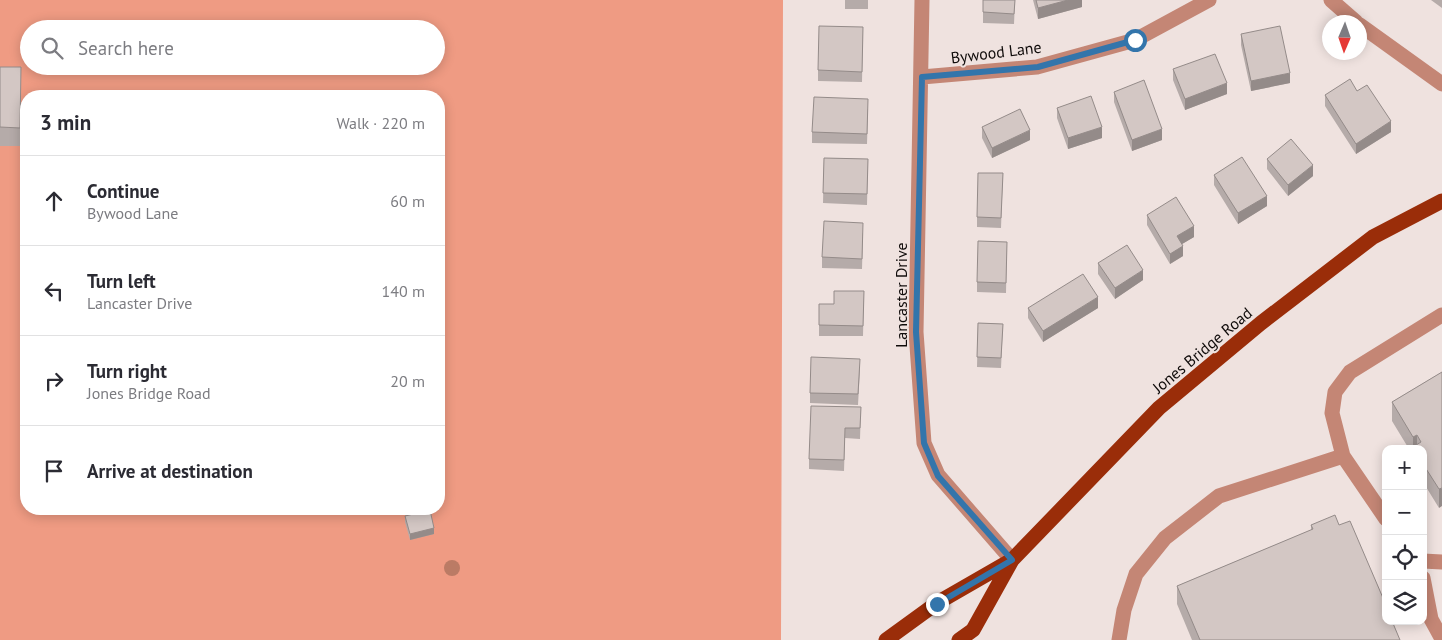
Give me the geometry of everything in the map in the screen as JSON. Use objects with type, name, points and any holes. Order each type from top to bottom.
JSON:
[{"type":"main road","name":"Jones Bridge Road","points":[[959,640],[973,630],[1012,560],[1159,408],[1239,341],[1373,237],[1442,201]]},
{"type":"main road","name":"Jones Bridge Road","points":[[886,640],[937,604],[1012,560]]},
{"type":"street","name":"Lancaster Drive","points":[[922,0],[916,332],[924,443],[938,476],[1012,560]]},
{"type":"street","name":"Bywood Lane","points":[[922,77],[1046,64],[1135,40],[1209,0]]},
{"type":"street","points":[[1331,0],[1348,15]]},
{"type":"street","points":[[1367,30],[1442,84]]},
{"type":"street","points":[[1382,513],[1343,456],[1332,414],[1335,392],[1350,372],[1442,315]]},
{"type":"street","points":[[1119,640],[1124,610],[1136,574],[1165,538],[1219,496],[1343,456]]},
{"type":"street","points":[[1427,561],[1442,562]]},
{"type":"street","points":[[1423,580],[1431,619],[1442,639]]},
{"type":"shaded area","points":[[0,0],[783,0],[781,640],[0,640]]},
{"type":"building","points":[[983,0],[1015,0],[1014,14],[983,12]]},
{"type":"building","points":[[1036,0],[1068,0],[1038,8]]},
{"type":"building","points":[[819,26],[863,27],[862,72],[818,70]]},
{"type":"building","points":[[1280,26],[1290,73],[1251,81],[1241,34]]},
{"type":"building","points":[[1215,54],[1227,83],[1185,99],[1173,69]]},
{"type":"building","points":[[0,67],[20,67],[20,128],[0,127]]},
{"type":"building","points":[[1350,79],[1357,91],[1367,85],[1391,121],[1356,144],[1325,95]]},
{"type":"building","points":[[1144,80],[1162,129],[1132,140],[1114,92]]},
{"type":"building","points":[[1091,96],[1102,127],[1068,138],[1057,108]]},
{"type":"building","points":[[814,97],[868,99],[867,134],[812,132]]},
{"type":"building","points":[[1020,109],[1030,130],[992,148],[982,127]]},
{"type":"building","points":[[1291,139],[1313,165],[1288,185],[1267,159]]},
{"type":"building","points":[[1242,157],[1267,196],[1238,213],[1214,175]]},
{"type":"building","points":[[824,158],[868,159],[867,194],[823,193]]},
{"type":"building","points":[[978,173],[1003,173],[1001,218],[977,217]]},
{"type":"building","points":[[1176,197],[1194,226],[1177,236],[1183,246],[1170,254],[1147,215]]},
{"type":"building","points":[[824,221],[863,223],[862,259],[822,257]]},
{"type":"building","points":[[978,241],[1007,242],[1006,283],[977,282]]},
{"type":"building","points":[[1127,245],[1143,270],[1115,288],[1098,263]]},
{"type":"building","points":[[1083,274],[1098,297],[1043,331],[1028,308]]},
{"type":"building","points":[[834,291],[864,291],[863,326],[819,325],[819,304],[834,304]]},
{"type":"building","points":[[978,323],[1003,324],[1001,358],[977,357]]},
{"type":"building","points":[[811,357],[860,359],[858,394],[810,393]]},
{"type":"building","points":[[1442,372],[1442,488],[1439,489],[1427,470],[1427,445],[1416,445],[1421,442],[1417,435],[1413,437],[1392,402]]},
{"type":"building","points":[[811,406],[861,407],[860,428],[845,428],[844,460],[809,459]]},
{"type":"building","points":[[431,515],[434,528],[410,534],[405,516]]},
{"type":"building","points":[[1335,515],[1339,525],[1350,521],[1382,596],[1382,625],[1394,625],[1400,640],[1200,640],[1177,586],[1313,529],[1311,525]]},
{"type":"route","points":[[937,604],[1012,560],[938,476],[924,443],[916,332],[922,77],[1038,67],[1135,40]]}]
